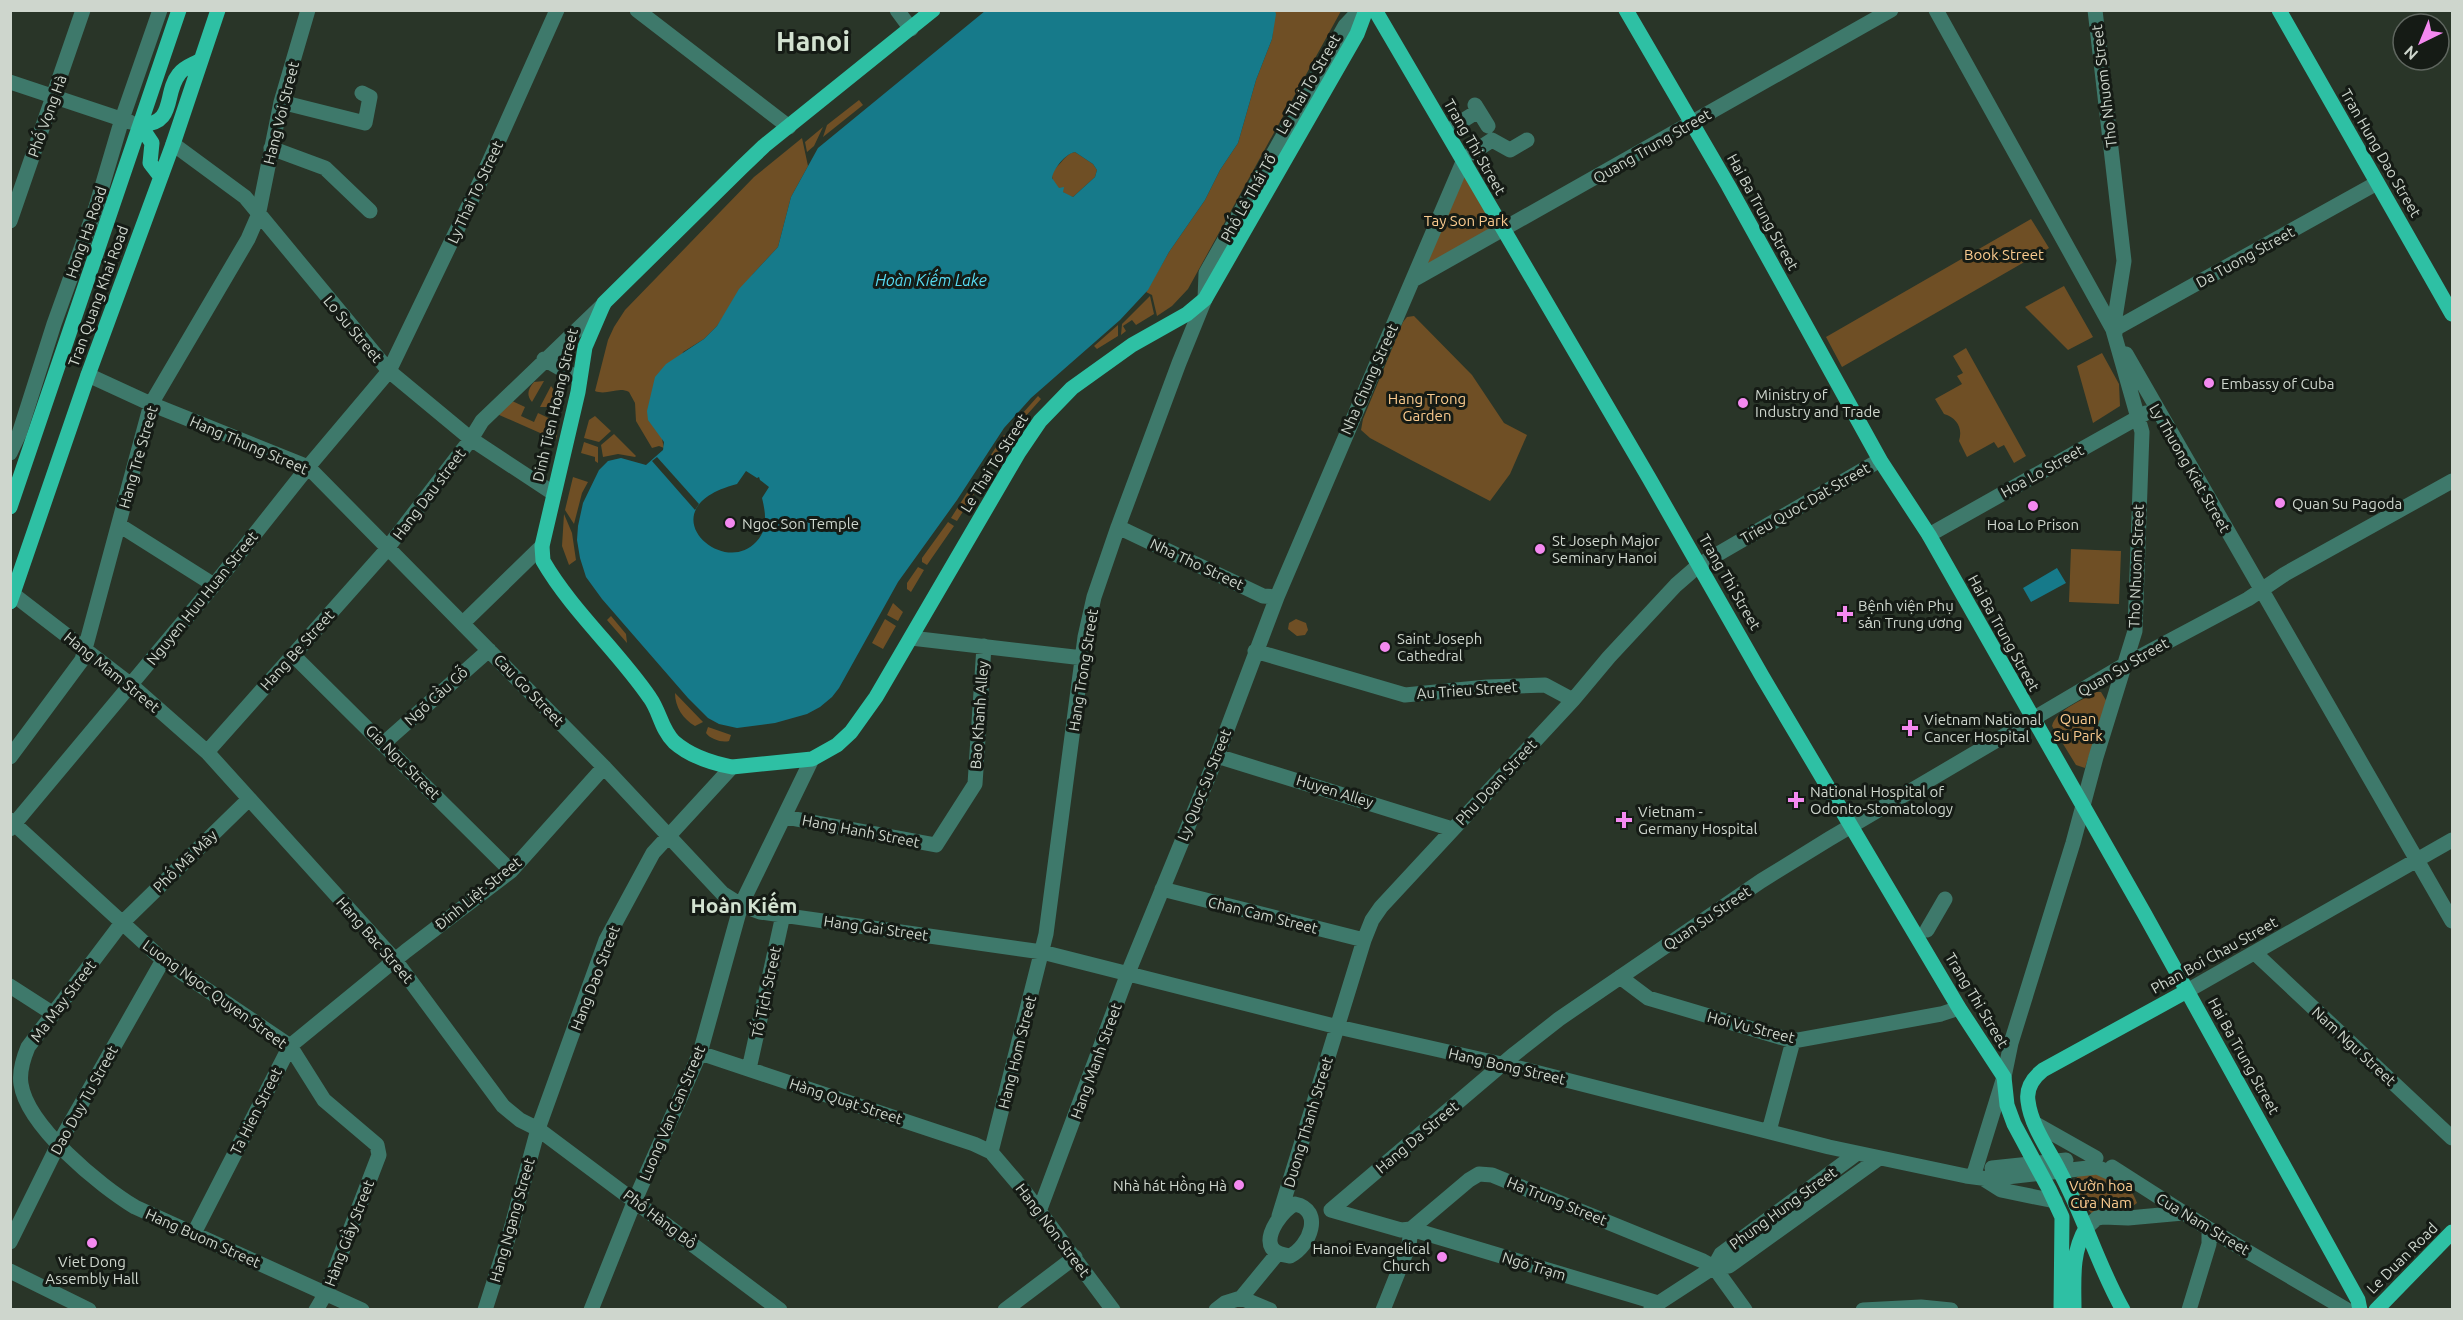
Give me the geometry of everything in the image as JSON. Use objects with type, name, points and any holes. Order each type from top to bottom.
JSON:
[{"type":"main road","name":"Tran Quang Khai Road","points":[[10,507],[179,10]]},
{"type":"main road","name":"Tran Quang Khai Road","points":[[12,601],[88,375],[173,144],[218,10]]},
{"type":"main road","name":"Dinh Tien Hoang Street","points":[[542,546],[589,334],[604,303],[741,168],[933,10]]},
{"type":"main road","name":"Le Thai To Street","points":[[732,767],[812,759],[837,745],[858,724],[1019,453],[1050,409],[1072,388],[1108,361],[1187,314],[1205,299],[1357,34],[1366,10]]},
{"type":"main road","name":"Trang Thi Street","points":[[1376,10],[1467,157],[1503,231],[1959,1008],[2004,1077],[2007,1105],[2014,1124],[2039,1169],[2061,1218],[2061,1310]]},
{"type":"main road","name":"Hai Ba Trung Street","points":[[1626,10],[1692,123],[1880,460],[1929,535],[2187,991],[2358,1300],[2360,1310]]},
{"type":"main road","name":"Tran Hung Dao Street","points":[[2279,10],[2452,314]]},
{"type":"main road","points":[[140,125],[152,125],[162,118],[177,75],[200,61]]},
{"type":"main road","points":[[140,125],[152,143],[150,163],[160,176]]},
{"type":"main road","points":[[542,546],[543,561],[652,699],[663,728],[671,740],[695,756],[732,767]]},
{"type":"main road","name":"Phan Boi Chau Street","points":[[2123,1310],[2057,1166],[2034,1122],[2028,1100],[2028,1089],[2034,1077],[2050,1066],[2187,991]]},
{"type":"main road","points":[[2074,1310],[2074,1256],[2078,1241],[2086,1228]]},
{"type":"main road","name":"Le Duan Road","points":[[2376,1310],[2452,1232]]},
{"type":"street","name":"Phố Vọng Hà","points":[[11,216],[84,10]]},
{"type":"street","name":"Hong Ha Road","points":[[10,453],[19,434],[69,280],[96,207],[122,119],[160,10]]},
{"type":"street","name":"Hang Voi Street","points":[[258,216],[281,102],[308,10]]},
{"type":"street","name":"Ly Thai To Street","points":[[389,371],[481,180],[557,10]]},
{"type":"street","points":[[636,10],[789,127]]},
{"type":"street","points":[[897,10],[911,28]]},
{"type":"street","name":"Phố Lê Thái Tổ","points":[[1205,299],[1206,273],[1345,26],[1360,10]]},
{"type":"street","name":"Quang Trung Street","points":[[1413,280],[1891,10]]},
{"type":"street","name":"Ly Thuong Kiet Street","points":[[1936,10],[2155,408],[2262,589],[2452,921]]},
{"type":"street","name":"Tho Nhuom Street","points":[[1977,1178],[2011,1042],[2073,843],[2113,698],[2135,631],[2142,432],[2113,330],[2124,261],[2095,10]]},
{"type":"street","points":[[10,82],[140,125]]},
{"type":"street","points":[[281,102],[365,123],[370,97],[362,93]]},
{"type":"street","points":[[1456,125],[1477,108],[1488,126]]},
{"type":"street","points":[[1467,157],[1492,140],[1510,150],[1527,140]]},
{"type":"street","name":"Lo Su Street","points":[[173,144],[245,197],[258,216],[389,371],[471,439],[553,494]]},
{"type":"street","points":[[271,148],[326,168],[370,211]]},
{"type":"street","name":"Nha Chung Street","points":[[1277,597],[1467,157]]},
{"type":"street","name":"Da Tuong Street","points":[[2113,330],[2377,183]]},
{"type":"street","name":"Hang Tre Street","points":[[10,757],[82,660],[87,649],[151,404],[248,239],[258,216]]},
{"type":"street","name":"Hang Trong Street","points":[[1042,952],[1067,786],[1083,658],[1094,597],[1179,363],[1205,299]]},
{"type":"street","name":"Hang Dau street","points":[[388,548],[471,439],[482,421],[604,303]]},
{"type":"street","points":[[544,359],[579,379]]},
{"type":"street","name":"Nguyen Huu Huan Street","points":[[12,825],[131,685],[389,371]]},
{"type":"street","name":"Hang Thung Street","points":[[88,375],[151,404],[308,467],[388,548]]},
{"type":"street","name":"Hoa Lo Street","points":[[1929,535],[2155,408]]},
{"type":"street","name":"Trieu Quoc Dat Street","points":[[1699,565],[1880,460]]},
{"type":"street","name":"Quan Su Street","points":[[1502,1064],[1559,1019],[1620,977],[1761,881],[1852,825],[2126,664],[2452,481]]},
{"type":"street","points":[[119,525],[214,585]]},
{"type":"street","name":"Nha Tho Street","points":[[1118,527],[1263,596],[1277,597]]},
{"type":"street","points":[[463,623],[542,546]]},
{"type":"street","name":"Cau Go Street","points":[[388,548],[668,834]]},
{"type":"street","name":"Hang Be Street","points":[[207,752],[388,548]]},
{"type":"street","name":"Phu Doan Street","points":[[1338,1027],[1364,940],[1372,920],[1381,907],[1573,700],[1609,657],[1676,585],[1699,565]]},
{"type":"street","name":"Ly Quoc Su Street","points":[[1128,973],[1217,756],[1277,597]]},
{"type":"street","name":"Hang Mam Street","points":[[12,601],[87,649],[207,752]]},
{"type":"street","points":[[911,638],[1083,658]]},
{"type":"street","name":"Bao Khanh Alley","points":[[936,845],[975,784],[984,646]]},
{"type":"street","name":"Ngõ Cầu Gỗ","points":[[384,743],[489,650]]},
{"type":"street","name":"Au Trieu Street","points":[[1255,651],[1405,695],[1487,687],[1545,685],[1573,700]]},
{"type":"street","name":"Gia Ngu Street","points":[[293,655],[511,871]]},
{"type":"street","name":"Hang Bac Street","points":[[207,752],[395,960],[503,1106],[519,1120],[538,1130]]},
{"type":"street","name":"Huyen Alley","points":[[1217,756],[1452,829]]},
{"type":"street","name":"Luong Van Can Street","points":[[591,1310],[635,1200],[700,1053],[741,905],[812,759]]},
{"type":"street","name":"Đinh Liệt Street","points":[[395,960],[511,871],[604,767]]},
{"type":"street","points":[[668,834],[732,767]]},
{"type":"street","name":"Phố Mã Mây","points":[[121,924],[249,799]]},
{"type":"street","name":"Hang Hanh Street","points":[[785,817],[936,845]]},
{"type":"street","name":"Luong Ngoc Quyen Street","points":[[12,825],[163,960],[290,1046],[324,1100],[377,1145],[379,1155]]},
{"type":"street","name":"Hang Gai Street","points":[[668,834],[722,893],[741,905],[760,912],[1042,952]]},
{"type":"street","name":"Hang Dao Street","points":[[538,1130],[606,940],[653,853],[668,834]]},
{"type":"street","name":"Phan Boi Chau Street","points":[[2187,991],[2256,954],[2452,840]]},
{"type":"street","name":"Chan Cam Street","points":[[1162,889],[1364,940]]},
{"type":"street","points":[[1927,930],[1945,899]]},
{"type":"street","name":"Tố Tịch Street","points":[[749,1069],[783,915]]},
{"type":"street","name":"Ma May Street","points":[[58,1145],[42,1126],[27,1102],[20,1078],[21,1064],[28,1047],[52,1013],[121,924]]},
{"type":"street","name":"Hang Bong Street","points":[[1042,952],[1338,1027],[1502,1064],[1878,1159],[1977,1178],[2057,1166]]},
{"type":"street","name":"Hang Hom Street","points":[[991,1152],[1042,952]]},
{"type":"street","name":"Nam Ngu Street","points":[[2256,954],[2452,1138]]},
{"type":"street","name":"Dao Duy Tu Street","points":[[11,1241],[58,1145],[163,960]]},
{"type":"street","name":"Ta Hien Street","points":[[194,1233],[290,1046],[395,960]]},
{"type":"street","name":"Hang Manh Street","points":[[1040,1209],[1128,973]]},
{"type":"street","name":"Hoi Vu Street","points":[[1620,977],[1647,998],[1793,1041],[1941,1014],[1959,1008]]},
{"type":"street","points":[[10,986],[52,1013]]},
{"type":"street","name":"Duong Thanh Street","points":[[1279,1216],[1338,1027]]},
{"type":"street","points":[[1769,1131],[1793,1041]]},
{"type":"street","name":"Hàng Quạt Street","points":[[700,1053],[974,1144],[991,1152]]},
{"type":"street","name":"Hang Da Street","points":[[1331,1210],[1502,1064]]},
{"type":"street","name":"Cua Nam Street","points":[[2034,1122],[2347,1310]]},
{"type":"street","name":"Phố Hàng Bồ","points":[[538,1130],[780,1310]]},
{"type":"street","name":"Hang Ngang Street","points":[[485,1310],[511,1229],[538,1130]]},
{"type":"street","name":"Hang Buom Street","points":[[58,1145],[118,1197],[362,1310]]},
{"type":"street","name":"Hang Non Street","points":[[991,1152],[1040,1209],[1113,1310]]},
{"type":"street","name":"Phung Hung Street","points":[[1714,1267],[1721,1254],[1856,1154]]},
{"type":"street","name":"Hàng Giầy Street","points":[[316,1310],[326,1293],[379,1155]]},
{"type":"street","points":[[2057,1166],[2096,1158]]},
{"type":"street","name":"Phung Hung Street","points":[[1653,1306],[1714,1267],[1729,1266],[1878,1159]]},
{"type":"street","points":[[2057,1166],[2097,1167],[2108,1172],[2120,1173]]},
{"type":"street","name":"Ha Trung Street","points":[[1410,1229],[1469,1180],[1479,1174],[1492,1174],[1714,1267]]},
{"type":"street","points":[[1977,1178],[2001,1190],[2055,1201]]},
{"type":"street","points":[[2128,1218],[2139,1211],[2142,1206],[2143,1199],[2134,1183]]},
{"type":"street","points":[[1294,1204],[1303,1205],[1310,1211],[1313,1221],[1309,1234],[1297,1253],[1290,1256],[1278,1254],[1272,1248],[1270,1241],[1279,1216],[1294,1204]]},
{"type":"street","name":"Ngõ Trạm","points":[[1331,1210],[1401,1230],[1410,1229],[1653,1306]]},
{"type":"street","points":[[2086,1228],[2097,1218],[2183,1213]]},
{"type":"street","points":[[1383,1310],[1409,1245],[1410,1229]]},
{"type":"street","points":[[2189,1310],[2209,1244],[2209,1229]]},
{"type":"street","points":[[1242,1304],[1278,1254]]},
{"type":"street","points":[[1005,1310],[1075,1257]]},
{"type":"street","points":[[1714,1267],[1745,1310]]},
{"type":"street","points":[[10,1271],[89,1310]]},
{"type":"street","points":[[1216,1310],[1224,1303],[1270,1310]]},
{"type":"street","points":[[1863,1310],[1921,1307],[1951,1310]]},
{"type":"green space","points":[[1275,11],[1341,11],[1188,289],[1172,306],[1157,316],[1152,295],[1146,292],[1169,252],[1205,200],[1220,170],[1238,143],[1256,80],[1272,39]]},
{"type":"green space","points":[[859,100],[863,105],[823,137],[827,125]]},
{"type":"green space","points":[[823,127],[814,146],[807,152],[805,142]]},
{"type":"green space","points":[[802,138],[808,166],[791,197],[778,247],[753,274],[717,326],[704,339],[683,352],[662,439],[664,448],[659,446],[652,448],[636,421],[635,403],[629,392],[625,390],[595,391],[608,340],[614,327],[625,310],[754,177]]},
{"type":"green space","points":[[1075,152],[1093,164],[1097,170],[1095,177],[1073,197],[1058,188],[1052,176],[1063,160]]},
{"type":"green space","name":"Tay Son Park","points":[[1464,172],[1495,229],[1421,271]]},
{"type":"green space","name":"Book Street","points":[[2031,219],[2049,248],[1842,367],[1826,337]]},
{"type":"green space","points":[[2064,286],[2093,337],[2068,350],[2025,307]]},
{"type":"green space","points":[[1150,296],[1154,314],[1136,325],[1132,320],[1123,326],[1126,331],[1121,335],[1122,324]]},
{"type":"green space","name":"Hang Trong Garden","points":[[1414,316],[1472,375],[1504,423],[1527,435],[1510,474],[1490,501],[1370,438],[1361,430],[1363,419],[1403,322],[1407,317]]},
{"type":"green space","points":[[1118,325],[1118,336],[1097,349],[1094,346]]},
{"type":"green space","points":[[1966,348],[2026,456],[2014,463],[2004,445],[1998,448],[1994,442],[1967,457],[1959,441],[1958,424],[1944,414],[1935,399],[1962,384],[1957,376],[1963,373],[1953,356]]},
{"type":"green space","points":[[2102,353],[2119,384],[2120,406],[2093,423],[2077,366]]},
{"type":"green space","points":[[544,381],[532,402],[528,394],[530,387],[534,382]]},
{"type":"green space","points":[[551,386],[554,400],[548,407],[540,407]]},
{"type":"green space","points":[[1038,396],[1041,399],[1017,426],[1013,424]]},
{"type":"green space","points":[[510,400],[525,407],[521,416],[534,422],[538,413],[559,423],[556,440],[497,414]]},
{"type":"green space","points":[[595,416],[611,431],[599,442],[584,438],[589,420]]},
{"type":"green space","points":[[614,434],[635,457],[618,454],[603,457],[601,445]]},
{"type":"green space","points":[[1004,435],[1009,438],[990,467],[985,464]]},
{"type":"green space","points":[[584,442],[598,447],[598,463],[595,457],[581,453]]},
{"type":"green space","points":[[573,477],[588,482],[582,493],[574,524],[565,510]]},
{"type":"green space","points":[[970,488],[976,491],[957,521],[951,518]]},
{"type":"green space","points":[[564,514],[572,533],[576,560],[569,565],[562,546]]},
{"type":"green space","points":[[948,522],[954,526],[927,565],[922,562],[922,558]]},
{"type":"green space","points":[[2071,549],[2121,551],[2119,604],[2069,602]]},
{"type":"green space","points":[[918,567],[924,570],[911,592],[907,589],[907,583]]},
{"type":"green space","points":[[893,603],[903,612],[898,621],[887,615]]},
{"type":"green space","points":[[611,616],[626,634],[627,643],[607,620]]},
{"type":"green space","points":[[885,619],[896,626],[883,649],[872,643]]},
{"type":"green space","points":[[1296,619],[1306,623],[1308,630],[1305,635],[1297,636],[1288,629],[1289,623]]},
{"type":"green space","name":"Quan Su Park","points":[[2096,692],[2101,692],[2107,702],[2085,768],[2076,765],[2052,726],[2064,710]]},
{"type":"green space","points":[[675,693],[703,722],[695,726],[687,720],[678,708]]},
{"type":"green space","points":[[708,727],[731,735],[729,741],[720,741],[710,737],[706,733]]},
{"type":"green space","name":"Vườn hoa Cửa Nam","points":[[2097,1172],[2117,1179],[2127,1186],[2137,1203],[2125,1212],[2091,1213],[2079,1200],[2071,1184],[2079,1175]]},
{"type":"water","name":"Hoàn Kiếm Lake","points":[[985,11],[1275,11],[1276,14],[1272,39],[1256,80],[1238,143],[1220,170],[1205,200],[1169,252],[1148,290],[1120,320],[1031,398],[1004,428],[957,500],[898,582],[832,697],[807,714],[775,723],[737,728],[719,724],[708,718],[602,599],[586,577],[577,540],[578,526],[583,503],[599,470],[608,461],[621,458],[646,465],[663,450],[664,442],[648,420],[647,411],[655,377],[666,364],[704,339],[717,326],[739,289],[778,247],[791,197],[818,148]],"holes":[[[1075,152],[1093,164],[1097,170],[1095,177],[1073,197],[1063,192],[1064,187],[1059,188],[1052,178],[1061,162]],[[746,471],[759,477],[769,487],[762,498],[765,516],[763,532],[756,542],[742,551],[726,552],[711,546],[699,536],[694,523],[696,508],[710,495],[737,484]]]},
{"type":"water","points":[[2057,568],[2066,583],[2031,602],[2023,588]]},
{"type":"pier","points":[[657,457],[699,504],[695,510],[652,461]]},
{"type":"place","name":"Embassy of Cuba","points":[[2209,383]]},
{"type":"place","name":"Ministry of Industry and Trade","points":[[1743,403]]},
{"type":"place","name":"Quan Su Pagoda","points":[[2280,503]]},
{"type":"place","name":"Hoa Lo Prison","points":[[2033,506]]},
{"type":"place","name":"Ngoc Son Temple","points":[[730,523]]},
{"type":"place","name":"St Joseph Major Seminary Hanoi","points":[[1540,549]]},
{"type":"place","name":"Bệnh viện Phụ sản Trung ương","points":[[1845,614]]},
{"type":"place","name":"Saint Joseph Cathedral","points":[[1385,647]]},
{"type":"place","name":"Vietnam National Cancer Hospital","points":[[1910,728]]},
{"type":"place","name":"National Hospital of Odonto-Stomatology","points":[[1796,800]]},
{"type":"place","name":"Vietnam - Germany Hospital","points":[[1624,820]]},
{"type":"place","name":"Nhà hát Hồng Hà","points":[[1239,1185]]},
{"type":"place","name":"Viet Dong Assembly Hall","points":[[92,1243]]},
{"type":"place","name":"Hanoi Evangelical Church","points":[[1442,1257]]},
{"type":"district","name":"Hanoi","points":[[813,41]]},
{"type":"district","name":"Hoàn Kiếm","points":[[744,905]]}]
